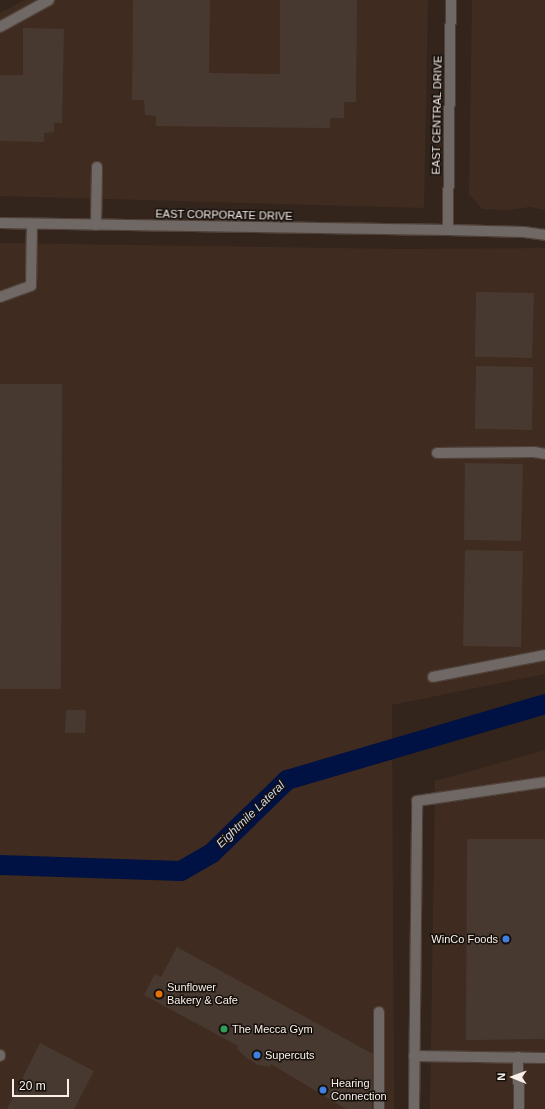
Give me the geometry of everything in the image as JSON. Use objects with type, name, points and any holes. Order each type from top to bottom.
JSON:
[{"type":"street","points":[[0,27],[49,0]]},
{"type":"street","name":"EAST CENTRAL DRIVE","points":[[448,230],[451,0]]},
{"type":"street","points":[[96,225],[97,167]]},
{"type":"street","name":"EAST CORPORATE DRIVE","points":[[0,223],[448,230],[524,232],[545,235]]},
{"type":"street","points":[[0,297],[30,286],[32,224]]},
{"type":"street","points":[[438,453],[534,452],[545,454]]},
{"type":"street","points":[[433,677],[545,654]]},
{"type":"street","points":[[414,1109],[416,801],[545,782]]},
{"type":"street","points":[[379,1012],[379,1109]]},
{"type":"street","points":[[414,1056],[545,1058]]},
{"type":"street","points":[[518,1057],[519,1109]]},
{"type":"shaded area","points":[[24,0],[428,0],[424,208],[0,196],[0,13]]},
{"type":"shaded area","points":[[472,0],[545,0],[545,210],[530,207],[508,210],[482,209],[469,194]]},
{"type":"shaded area","points":[[0,243],[403,249],[545,248],[545,674],[392,705],[394,1109],[0,1109]]},
{"type":"shaded area","points":[[545,750],[545,1109],[430,1109],[435,781]]},
{"type":"building","points":[[133,0],[210,0],[209,73],[280,74],[280,0],[357,0],[356,102],[344,102],[344,118],[330,118],[330,128],[156,126],[156,116],[145,115],[144,100],[132,100]]},
{"type":"building","points":[[23,28],[64,29],[62,123],[54,123],[54,132],[44,133],[44,142],[0,141],[0,75],[23,75]]},
{"type":"building","points":[[476,292],[534,293],[532,358],[475,357]]},
{"type":"building","points":[[476,366],[533,367],[532,430],[475,429]]},
{"type":"building","points":[[0,384],[62,384],[61,689],[0,689]]},
{"type":"building","points":[[465,463],[523,464],[521,541],[464,540]]},
{"type":"building","points":[[465,550],[523,551],[521,647],[463,646]]},
{"type":"building","points":[[66,710],[86,710],[85,733],[65,733]]},
{"type":"building","name":"WinCo Foods","points":[[467,839],[545,839],[545,1039],[466,1040]]},
{"type":"building","points":[[177,947],[373,1054],[372,1109],[346,1109],[271,1064],[270,1067],[258,1065],[248,1059],[237,1049],[238,1046],[144,995],[155,974],[161,977]]},
{"type":"building","points":[[40,1043],[94,1071],[74,1109],[7,1109]]},
{"type":"waterway","name":"Eightmile Lateral","points":[[0,865],[181,871],[212,853],[287,780],[545,704]]},
{"type":"place","name":"WinCo Foods","points":[[506,939]]},
{"type":"place","name":"Sunflower Bakery & Cafe","points":[[159,994]]},
{"type":"place","name":"The Mecca Gym","points":[[224,1029]]},
{"type":"place","name":"Supercuts","points":[[257,1055]]},
{"type":"place","name":"Hearing Connection","points":[[323,1090]]}]
